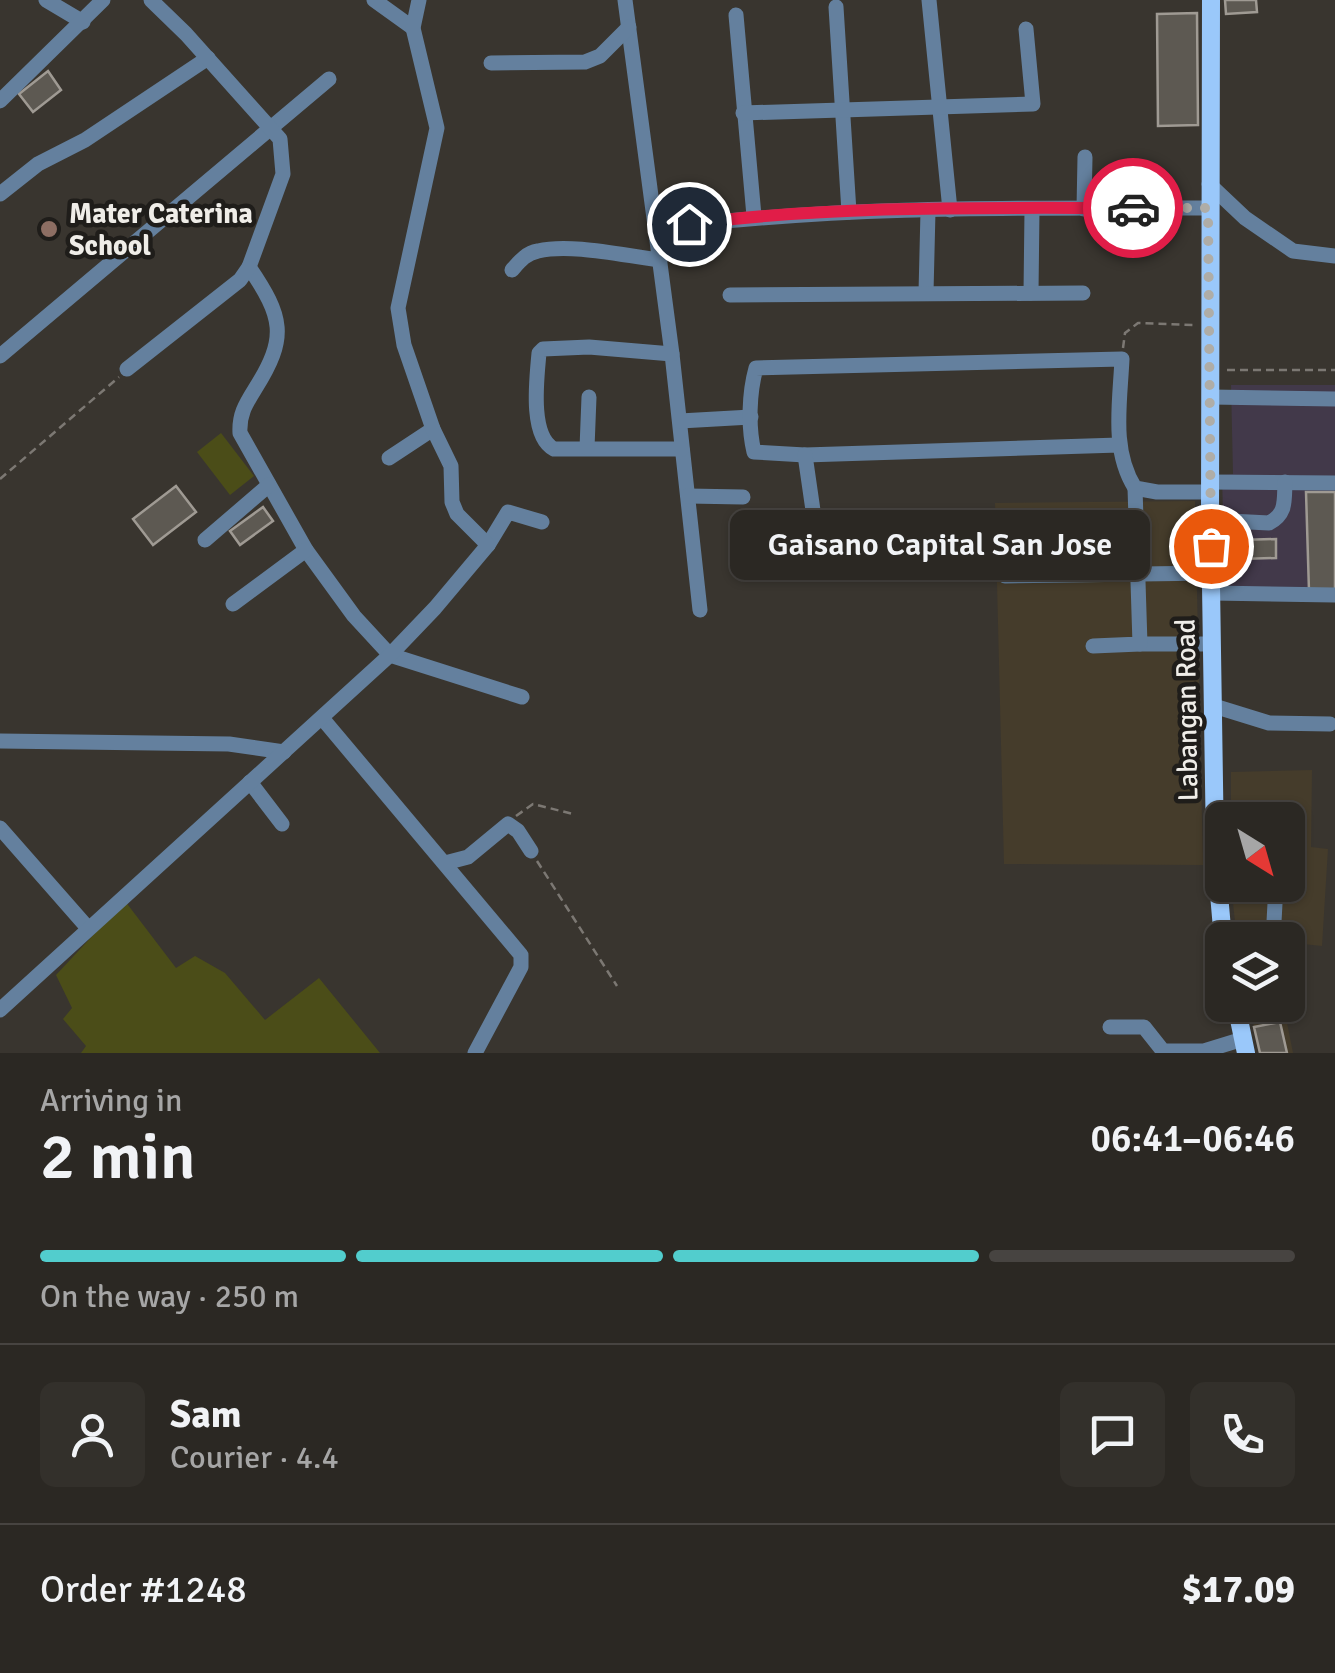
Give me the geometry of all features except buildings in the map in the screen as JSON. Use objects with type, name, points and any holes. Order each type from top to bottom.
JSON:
[{"type":"main road","name":"Labangan Road","points":[[1211,0],[1210,520],[1216,848],[1222,922]]},
{"type":"street","points":[[46,0],[83,22]]},
{"type":"street","points":[[0,102],[103,0]]},
{"type":"street","points":[[128,369],[230,290],[249,267],[282,174],[284,151],[270,127],[151,0]]},
{"type":"street","points":[[374,0],[413,28]]},
{"type":"street","points":[[420,0],[413,28],[437,128],[398,308],[399,327],[433,429],[452,466],[456,514],[488,545]]},
{"type":"street","points":[[625,0],[672,354],[700,610]]},
{"type":"street","points":[[930,0],[950,210]]},
{"type":"street","points":[[836,7],[849,212]]},
{"type":"street","points":[[736,14],[754,216]]},
{"type":"street","points":[[491,62],[586,62],[600,56],[630,28]]},
{"type":"street","points":[[744,113],[1033,104],[1026,29]]},
{"type":"street","points":[[0,194],[38,164],[85,140],[208,58]]},
{"type":"street","points":[[0,356],[330,80]]},
{"type":"street","points":[[1084,209],[1085,157]]},
{"type":"street","points":[[1209,184],[1245,218],[1293,250],[1335,256]]},
{"type":"street","points":[[656,228],[754,216],[849,212],[1208,208]]},
{"type":"street","points":[[1030,292],[1032,210]]},
{"type":"street","points":[[926,293],[928,211]]},
{"type":"street","points":[[512,270],[525,256],[538,251],[660,260]]},
{"type":"street","points":[[249,267],[268,295],[280,336],[272,363],[239,416],[240,433],[306,550],[354,616],[390,655],[522,697]]},
{"type":"street","points":[[730,295],[1083,293]]},
{"type":"street","points":[[672,354],[589,347],[544,349],[539,353],[535,397],[542,437],[554,449],[682,449]]},
{"type":"street","points":[[1119,446],[805,455],[754,452],[752,383],[756,368],[1122,359],[1119,446],[1124,471],[1136,488],[1140,644]]},
{"type":"street","points":[[586,448],[589,397]]},
{"type":"street","points":[[1211,397],[1335,399]]},
{"type":"street","points":[[680,421],[751,417]]},
{"type":"street","points":[[389,458],[433,429]]},
{"type":"street","points":[[805,455],[817,538]]},
{"type":"street","points":[[1136,488],[1157,492],[1285,482],[1335,483]]},
{"type":"street","points":[[1210,520],[1277,519],[1283,512],[1285,482]]},
{"type":"street","points":[[206,540],[269,485]]},
{"type":"street","points":[[688,496],[743,497]]},
{"type":"street","points":[[0,1010],[390,655],[436,608],[488,545],[508,512],[542,522]]},
{"type":"street","points":[[233,604],[306,550]]},
{"type":"street","points":[[1006,576],[1136,574],[1335,595]]},
{"type":"street","points":[[1093,646],[1212,644]]},
{"type":"street","points":[[1214,706],[1268,723],[1330,724]]},
{"type":"street","points":[[322,718],[521,954],[521,967],[475,1053]]},
{"type":"street","points":[[0,741],[229,744],[284,752]]},
{"type":"street","points":[[250,782],[282,824]]},
{"type":"street","points":[[445,863],[468,856],[508,824],[518,831],[531,851]]},
{"type":"street","points":[[0,828],[87,927]]},
{"type":"street","points":[[1110,1027],[1144,1026],[1163,1051],[1245,1046]]},
{"type":"path","points":[[1122,359],[1125,333],[1138,323],[1209,326]]},
{"type":"path","points":[[0,479],[128,369]]},
{"type":"path","points":[[1210,370],[1335,370]]},
{"type":"path","points":[[508,824],[533,804],[573,814]]},
{"type":"path","points":[[531,851],[617,986]]},
{"type":"shaded area","points":[[1231,385],[1335,385],[1335,592],[1225,592],[1222,475],[1233,474]]},
{"type":"shaded area","points":[[221,433],[254,476],[230,495],[197,452]]},
{"type":"shaded area","points":[[1195,501],[1203,865],[1004,864],[995,503]]},
{"type":"shaded area","points":[[1312,770],[1311,847],[1328,849],[1322,946],[1305,944],[1305,922],[1235,922],[1233,902],[1305,902],[1305,802],[1231,802],[1231,772]]},
{"type":"shaded area","points":[[125,901],[176,968],[195,956],[225,973],[265,1020],[319,978],[380,1053],[81,1053],[86,1046],[63,1019],[72,1008],[56,975]]},
{"type":"shaded area","points":[[1253,1022],[1287,1022],[1293,1053],[1260,1053]]},
{"type":"way so far","points":[[1133,208],[1208,208],[1211,546]]},
{"type":"place","name":"Mater Caterina School","points":[[49,229]]},
{"type":"place","name":"Gaisano Capital San Jose","points":[[1211,546]]},
{"type":"route","points":[[689,224],[754,216],[849,212],[1133,208]]}]
